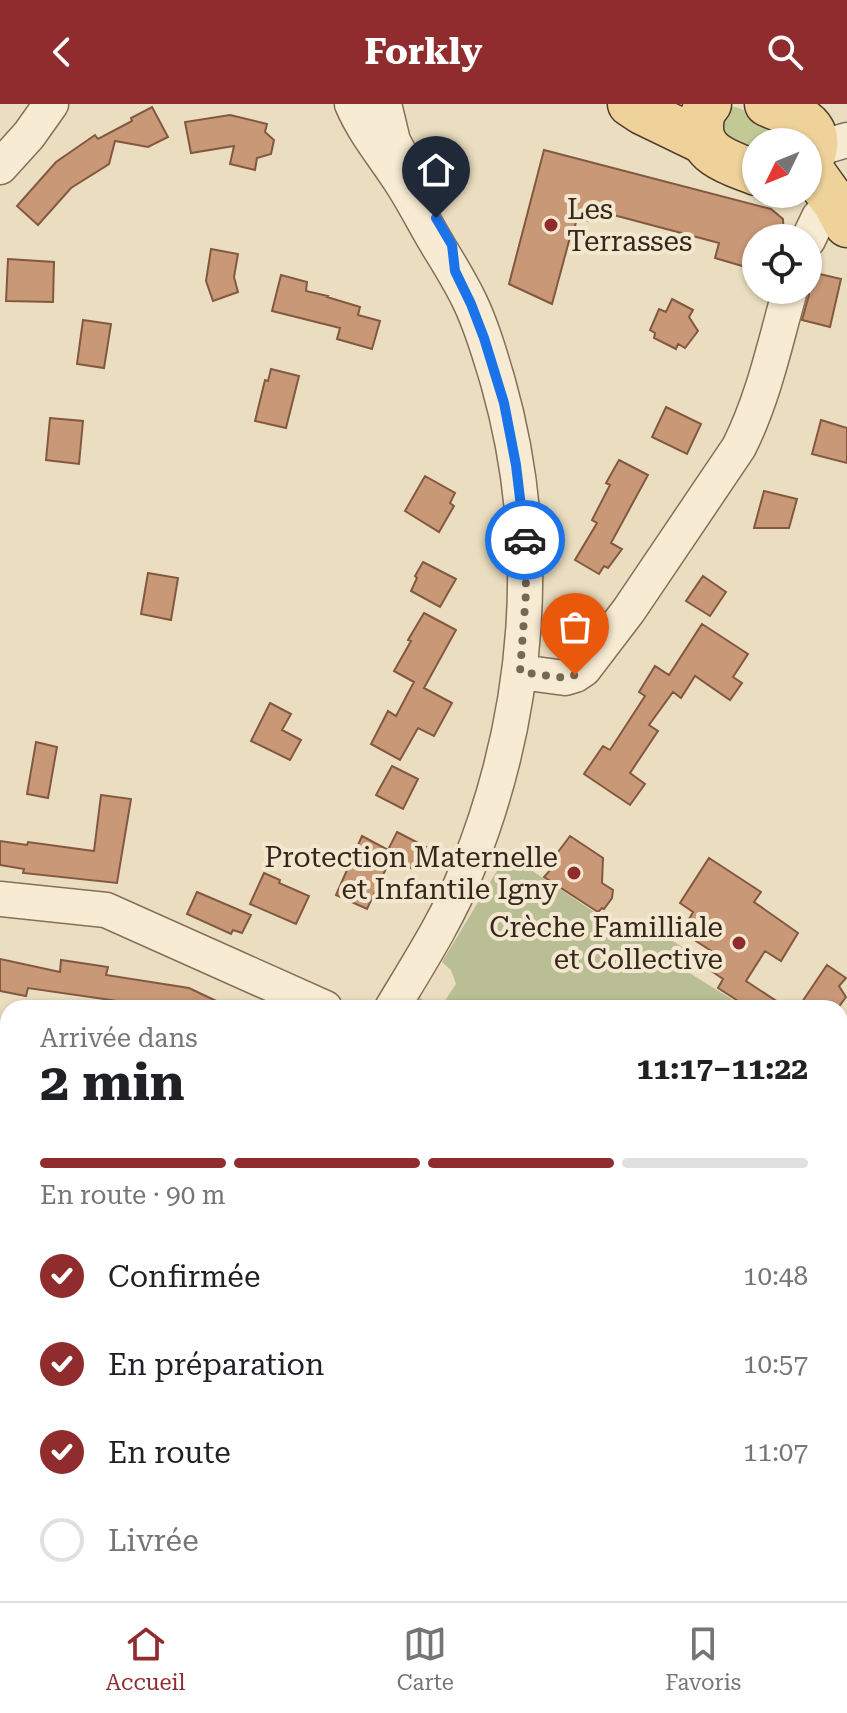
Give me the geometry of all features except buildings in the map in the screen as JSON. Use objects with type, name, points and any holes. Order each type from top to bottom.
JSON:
[{"type":"main road","points":[[630,104],[642,112],[705,114],[709,149],[742,167]]},
{"type":"main road","points":[[767,104],[798,117],[806,128]]},
{"type":"main road","points":[[822,159],[835,203],[824,223]]},
{"type":"street","points":[[0,167],[29,135],[51,104]]},
{"type":"street","points":[[29,135],[76,104]]},
{"type":"street","points":[[352,104],[357,117],[455,271],[471,304],[504,403],[516,465],[525,549],[526,593],[520,669],[500,776],[467,871],[397,1000]]},
{"type":"street","points":[[384,104],[393,141],[452,245],[455,271]]},
{"type":"street","points":[[520,669],[565,678],[575,675],[584,669],[619,624],[739,447],[766,381],[786,304]]},
{"type":"street","points":[[0,899],[106,910],[307,1000]]},
{"type":"green space","points":[[730,107],[736,107],[788,128],[742,128],[742,149],[722,141],[715,125]]},
{"type":"green space","points":[[507,854],[638,941],[649,926],[684,948],[675,964],[733,1000],[445,1000],[456,984],[451,970],[442,962]]},
{"type":"way so far","points":[[525,540],[526,593],[520,672],[565,678],[575,675]]},
{"type":"place","name":"Les Terrasses","points":[[551,225]]},
{"type":"place","name":"Protection Maternelle et Infantile Igny","points":[[574,873]]},
{"type":"place","name":"Crèche Familliale et Collective","points":[[739,943]]},
{"type":"route","points":[[436,218],[452,245],[455,271],[484,338],[504,403],[512,436],[525,540]]}]
